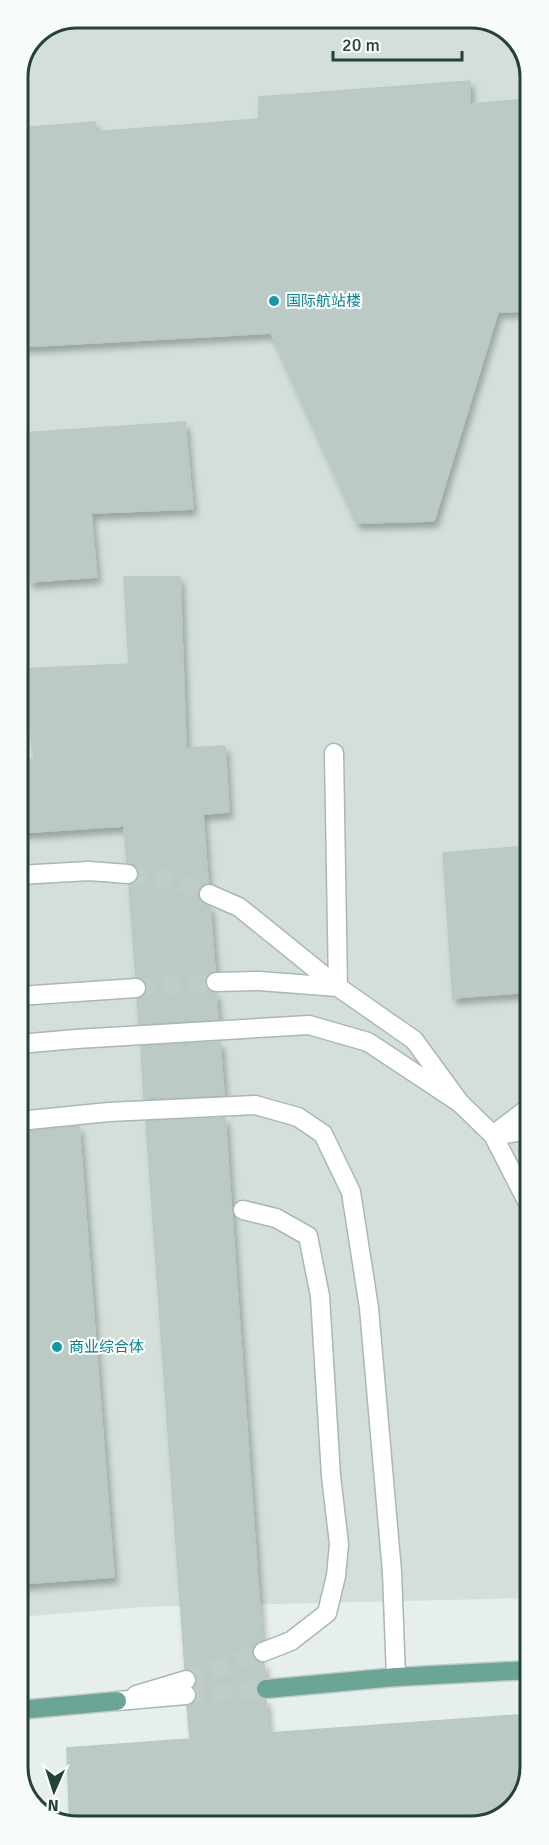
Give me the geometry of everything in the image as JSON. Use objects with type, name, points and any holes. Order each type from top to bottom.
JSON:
[{"type":"main road","points":[[266,1689],[396,1677],[520,1671]]},
{"type":"main road","points":[[28,1709],[117,1701]]},
{"type":"street","points":[[334,753],[338,987]]},
{"type":"street","points":[[28,874],[89,871],[128,874]]},
{"type":"street","points":[[209,894],[239,907],[338,987],[414,1040],[460,1103]]},
{"type":"street","points":[[216,982],[259,981],[338,987]]},
{"type":"street","points":[[28,995],[136,987]]},
{"type":"street","points":[[28,1043],[76,1038],[309,1025],[368,1042],[460,1103],[494,1135],[520,1187]]},
{"type":"street","points":[[28,1120],[109,1112],[255,1105],[298,1117],[323,1134],[351,1192],[369,1308],[392,1572],[396,1677]]},
{"type":"street","points":[[494,1135],[520,1115]]},
{"type":"street","points":[[494,1135],[520,1131]]},
{"type":"street","points":[[243,1210],[276,1218],[308,1236],[320,1296],[331,1476],[339,1544],[336,1576],[327,1613],[291,1641],[263,1652]]},
{"type":"street","points":[[117,1701],[186,1688]]},
{"type":"shaded area","points":[[78,28],[484,30],[496,35],[508,45],[520,68],[520,1598],[141,1607],[28,1616],[29,68],[37,50],[50,37],[68,29]]},
{"type":"building","name":"国际航站楼","points":[[470,81],[470,104],[520,100],[520,311],[498,312],[434,521],[357,523],[271,333],[28,346],[28,127],[95,122],[95,132],[259,119],[259,97]]},
{"type":"building","points":[[185,422],[193,509],[91,513],[97,577],[30,582],[28,433]]},
{"type":"building","points":[[124,577],[180,577],[186,748],[225,746],[229,812],[203,814],[208,883],[202,885],[198,895],[200,901],[210,907],[215,971],[206,976],[205,983],[210,992],[216,993],[218,1019],[139,1024],[137,999],[146,993],[147,987],[141,978],[136,977],[129,885],[137,881],[139,874],[135,865],[127,863],[124,826],[28,832],[28,759],[34,759],[28,717],[28,669],[129,664]]},
{"type":"building","points":[[520,847],[520,993],[453,998],[443,853]]},
{"type":"building","points":[[220,1042],[224,1095],[144,1099],[141,1046]]},
{"type":"building","points":[[225,1118],[262,1640],[255,1645],[252,1651],[256,1660],[264,1663],[265,1678],[259,1680],[255,1689],[257,1696],[266,1700],[269,1733],[520,1715],[520,1777],[514,1792],[496,1810],[481,1816],[70,1816],[67,1748],[190,1739],[187,1706],[193,1704],[197,1693],[194,1688],[197,1677],[193,1671],[185,1669],[146,1121]]},
{"type":"building","name":"商业综合体","points":[[79,1126],[114,1577],[28,1583],[28,1131]]},
{"type":"tunnel","points":[[128,874],[177,881],[209,894]]},
{"type":"tunnel","points":[[136,988],[216,982]]},
{"type":"tunnel","points":[[186,1680],[263,1652]]},
{"type":"tunnel","points":[[186,1695],[266,1689]]},
{"type":"place","name":"国际航站楼","points":[[274,301]]},
{"type":"place","name":"商业综合体","points":[[57,1347]]}]
